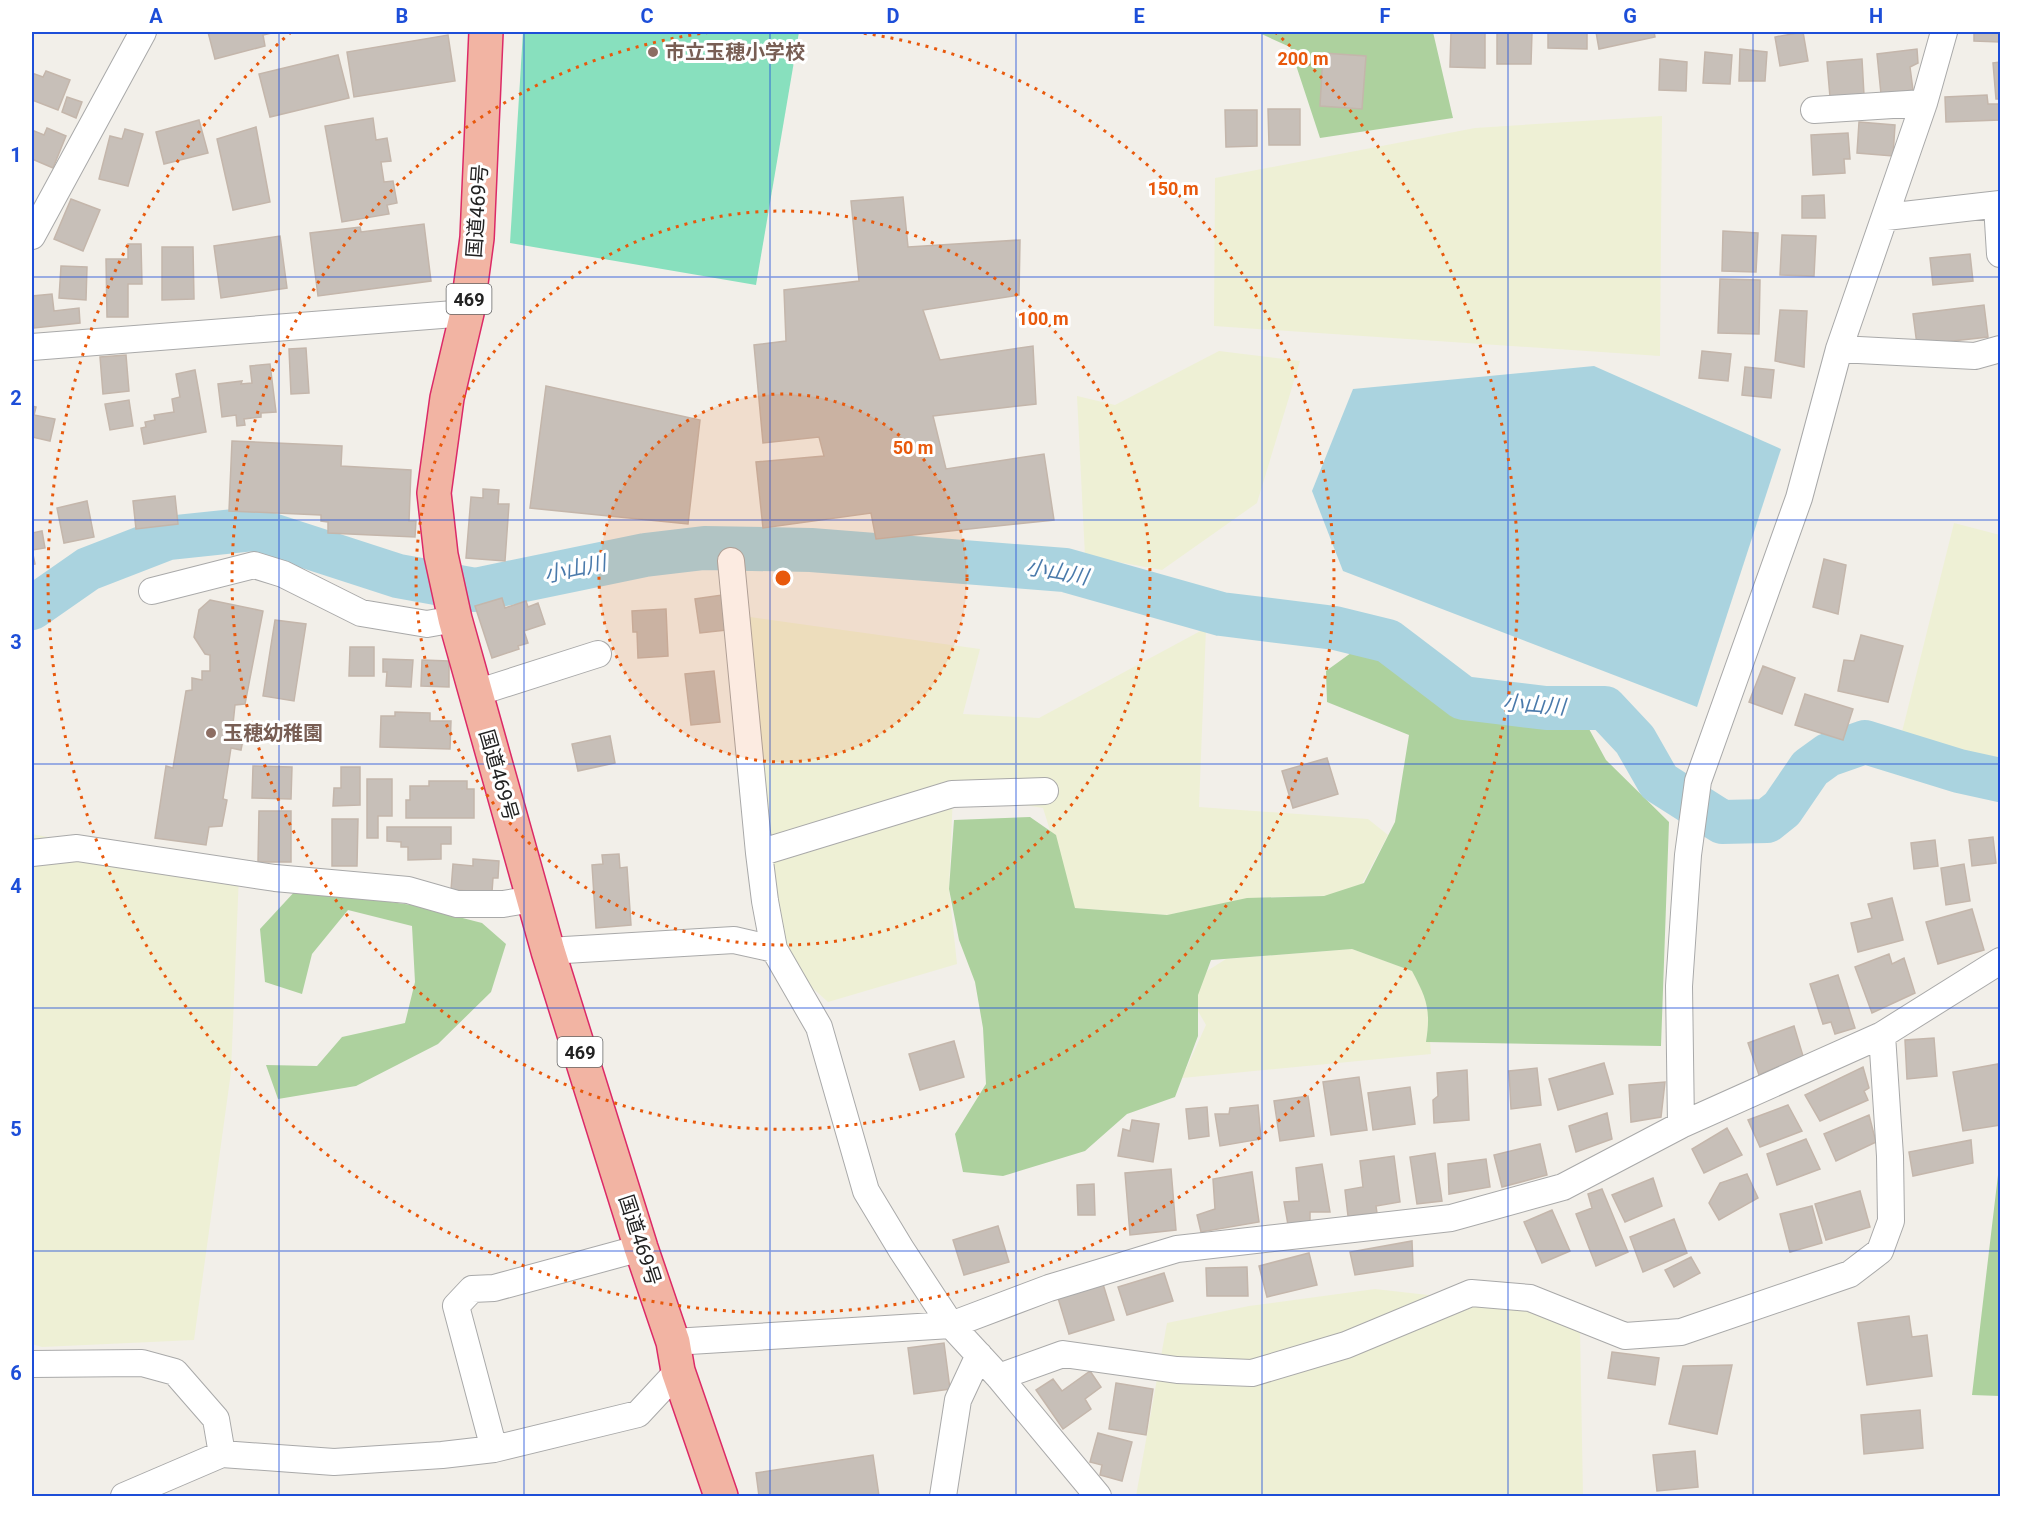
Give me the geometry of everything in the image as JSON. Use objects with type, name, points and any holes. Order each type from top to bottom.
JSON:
[{"type":"highway","name":"国道469号","points":[[486,32],[477,238],[467,313],[447,398],[434,493],[443,564],[476,693],[548,951],[721,1497]]},
{"type":"street","points":[[32,236],[143,32]]},
{"type":"street","points":[[1681,1125],[1679,986],[1691,833],[1698,787],[1799,498],[1839,348],[1924,103],[1944,32]]},
{"type":"street","points":[[1814,110],[1924,103]]},
{"type":"street","points":[[1886,217],[1999,204],[2001,254]]},
{"type":"street","points":[[32,347],[467,313]]},
{"type":"street","points":[[1839,348],[1975,356],[2001,349]]},
{"type":"street","points":[[732,561],[759,853],[774,949],[819,1026],[866,1191],[951,1325],[999,1377],[1098,1497]]},
{"type":"street","points":[[152,591],[254,565],[283,574],[361,613],[427,624],[454,611]]},
{"type":"street","points":[[476,693],[598,654]]},
{"type":"street","points":[[759,853],[952,794],[1045,791]]},
{"type":"street","points":[[32,853],[77,848],[275,878],[408,890],[457,904],[503,904],[533,899]]},
{"type":"street","points":[[548,951],[734,940],[774,949]]},
{"type":"street","points":[[124,1497],[222,1454],[334,1462],[494,1449],[638,1414],[676,1356],[951,1325],[1049,1288],[1177,1249],[1451,1218],[1563,1187],[1681,1125],[1882,1035],[2001,961]]},
{"type":"street","points":[[999,1377],[1063,1354],[1177,1370],[1252,1372],[1346,1345],[1471,1293],[1530,1298],[1624,1336],[1681,1332],[1850,1274],[1880,1251],[1891,1221],[1890,1156],[1882,1035]]},
{"type":"street","points":[[494,1449],[456,1306],[472,1289],[494,1288],[641,1248]]},
{"type":"street","points":[[942,1497],[958,1400],[979,1355]]},
{"type":"street","points":[[32,1364],[142,1363],[175,1372],[216,1419],[222,1454]]},
{"type":"green space","points":[[523,32],[799,32],[756,285],[510,243]]},
{"type":"green space","points":[[1257,32],[1433,32],[1453,118],[1320,138],[1290,47]]},
{"type":"green space","points":[[1662,116],[1660,356],[1214,326],[1215,178],[1475,128]]},
{"type":"green space","points":[[1219,351],[1300,361],[1257,503],[1162,570],[1085,556],[1077,396],[1115,405]]},
{"type":"green space","points":[[1954,523],[2000,535],[2000,762],[1897,752]]},
{"type":"green space","points":[[743,616],[980,649],[963,714],[1039,718],[1206,628],[1199,807],[1368,819],[1388,835],[1356,895],[1268,897],[1167,915],[1074,908],[1043,808],[953,794],[949,889],[957,964],[828,1002],[767,947]]},
{"type":"green space","points":[[1362,645],[1474,710],[1577,707],[1606,760],[1669,822],[1661,1046],[1426,1042],[1428,1013],[1421,989],[1412,971],[1352,949],[1211,960],[1198,995],[1198,1036],[1175,1097],[1127,1114],[1085,1151],[1003,1176],[963,1172],[955,1134],[986,1084],[983,1028],[975,982],[959,940],[949,889],[954,820],[1030,817],[1056,835],[1075,908],[1167,915],[1247,898],[1324,896],[1364,883],[1395,822],[1409,735],[1327,702],[1326,671]]},
{"type":"green space","points":[[32,834],[239,874],[231,1072],[194,1340],[42,1347],[32,1344]]},
{"type":"green space","points":[[297,889],[412,905],[482,923],[506,944],[491,992],[438,1044],[356,1086],[278,1099],[266,1065],[317,1066],[342,1037],[405,1023],[415,982],[412,926],[348,910],[312,954],[302,994],[265,982],[260,929]]},
{"type":"green space","points":[[1352,949],[1413,971],[1427,1001],[1431,1054],[1182,1078],[1206,1025],[1190,997],[1207,971],[1226,959]]},
{"type":"green space","points":[[2000,1174],[2000,1396],[1972,1395],[1998,1175]]},
{"type":"green space","points":[[1375,1289],[1481,1301],[1524,1298],[1580,1330],[1583,1496],[1136,1496],[1167,1323],[1249,1306]]},
{"type":"water","points":[[1594,366],[1781,449],[1697,707],[1343,571],[1312,491],[1353,389]]},
{"type":"building","points":[[208,32],[276,32],[263,35],[265,46],[215,59]]},
{"type":"building","points":[[1451,32],[1485,32],[1485,68],[1450,67]]},
{"type":"building","points":[[1497,32],[1532,32],[1531,64],[1497,64]]},
{"type":"building","points":[[1548,32],[1587,32],[1587,49],[1548,48]]},
{"type":"building","points":[[1596,32],[1654,32],[1655,37],[1599,49]]},
{"type":"building","points":[[1803,32],[1808,61],[1780,66],[1775,37]]},
{"type":"building","points":[[1974,32],[2000,32],[2000,42],[1974,41]]},
{"type":"building","points":[[448,35],[455,81],[354,97],[347,52]]},
{"type":"building","points":[[1740,49],[1767,52],[1765,81],[1739,81]]},
{"type":"building","points":[[1917,49],[1918,63],[1910,67],[1913,90],[1881,94],[1877,54]]},
{"type":"building","points":[[1705,52],[1732,55],[1730,84],[1703,83]]},
{"type":"building","points":[[1323,53],[1366,56],[1362,109],[1320,106]]},
{"type":"building","points":[[338,55],[349,98],[270,117],[259,74]]},
{"type":"building","points":[[1660,59],[1687,62],[1686,91],[1659,90]]},
{"type":"building","points":[[1862,59],[1864,95],[1830,97],[1827,62]]},
{"type":"building","points":[[2000,62],[2000,99],[1996,99],[1993,63]]},
{"type":"building","points":[[46,71],[70,80],[58,110],[32,100],[32,73],[43,77]]},
{"type":"building","points":[[1987,95],[1988,104],[2000,104],[2000,120],[1946,122],[1945,97]]},
{"type":"building","points":[[67,97],[82,102],[76,118],[62,112]]},
{"type":"building","points":[[1268,109],[1300,109],[1300,145],[1269,145]]},
{"type":"building","points":[[1225,110],[1257,110],[1257,146],[1226,147]]},
{"type":"building","points":[[373,118],[376,140],[387,138],[391,161],[381,162],[384,182],[393,181],[397,203],[387,205],[389,214],[342,222],[325,126]]},
{"type":"building","points":[[199,120],[208,153],[164,164],[156,132]]},
{"type":"building","points":[[1859,122],[1895,125],[1893,156],[1857,153]]},
{"type":"building","points":[[256,127],[270,202],[233,210],[217,139]]},
{"type":"building","points":[[47,128],[66,136],[53,168],[32,159],[32,130],[44,135]]},
{"type":"building","points":[[125,129],[143,134],[128,186],[99,179],[110,136],[122,139]]},
{"type":"building","points":[[1848,133],[1850,159],[1844,159],[1845,173],[1813,175],[1811,135]]},
{"type":"building","points":[[1824,195],[1825,218],[1802,218],[1802,196]]},
{"type":"building","points":[[903,197],[908,247],[1020,240],[1019,295],[923,310],[940,360],[1033,346],[1036,404],[933,416],[946,469],[1044,454],[1054,520],[876,539],[871,513],[763,528],[756,462],[824,456],[819,437],[763,443],[754,345],[786,341],[784,290],[859,281],[851,201]]},
{"type":"building","points":[[71,199],[100,210],[83,251],[54,239]]},
{"type":"building","points":[[424,224],[431,281],[318,296],[310,233],[360,227],[361,232]]},
{"type":"building","points":[[1723,231],[1758,233],[1756,272],[1722,271]]},
{"type":"building","points":[[1782,235],[1816,236],[1814,276],[1780,275]]},
{"type":"building","points":[[280,236],[287,288],[221,298],[214,246]]},
{"type":"building","points":[[128,244],[141,244],[142,284],[128,284],[128,317],[107,317],[106,259],[128,259]]},
{"type":"building","points":[[162,247],[193,247],[194,299],[162,300]]},
{"type":"building","points":[[1970,254],[1973,281],[1933,285],[1930,258]]},
{"type":"building","points":[[61,266],[87,267],[86,300],[59,298]]},
{"type":"building","points":[[1720,279],[1760,280],[1759,334],[1718,333]]},
{"type":"building","points":[[52,294],[54,311],[79,308],[80,323],[34,328],[32,296]]},
{"type":"building","points":[[1984,305],[1988,337],[1917,345],[1913,314]]},
{"type":"building","points":[[1780,310],[1807,311],[1804,367],[1775,361]]},
{"type":"building","points":[[306,348],[309,393],[291,394],[289,349]]},
{"type":"building","points":[[1702,351],[1731,354],[1728,381],[1699,378]]},
{"type":"building","points":[[126,355],[129,391],[103,394],[100,357]]},
{"type":"building","points":[[270,364],[276,412],[261,413],[261,417],[244,419],[245,425],[237,426],[236,415],[222,417],[218,384],[242,381],[241,384],[252,383],[250,366]]},
{"type":"building","points":[[1745,367],[1774,370],[1771,398],[1742,395]]},
{"type":"building","points":[[195,370],[206,432],[144,444],[141,428],[146,427],[145,422],[155,420],[154,415],[174,412],[172,399],[180,397],[176,374]]},
{"type":"building","points":[[546,386],[700,420],[688,524],[530,508]]},
{"type":"building","points":[[129,400],[133,426],[110,430],[105,404]]},
{"type":"building","points":[[32,406],[36,407],[34,415],[55,419],[50,441],[32,437]]},
{"type":"building","points":[[232,441],[342,446],[341,466],[411,470],[409,521],[416,521],[415,537],[328,533],[328,522],[321,521],[321,515],[229,511]]},
{"type":"building","points":[[483,489],[499,490],[498,504],[509,504],[505,561],[466,558],[471,497],[483,498]]},
{"type":"building","points":[[175,496],[178,524],[136,529],[133,501]]},
{"type":"building","points":[[87,501],[94,537],[64,543],[57,508]]},
{"type":"building","points":[[42,531],[45,548],[32,550],[32,533]]},
{"type":"building","points":[[1824,559],[1846,565],[1838,614],[1813,607]]},
{"type":"building","points":[[729,594],[731,613],[723,615],[726,630],[700,633],[695,599]]},
{"type":"building","points":[[502,598],[505,608],[526,601],[528,607],[538,603],[545,624],[524,631],[528,643],[518,646],[519,649],[492,658],[475,606]]},
{"type":"building","points":[[210,600],[263,611],[245,704],[235,705],[233,724],[246,725],[241,750],[231,748],[223,799],[227,800],[222,826],[209,827],[206,845],[155,838],[166,766],[173,768],[186,691],[192,690],[192,678],[202,680],[202,671],[210,671],[210,655],[205,654],[194,637],[199,610]]},
{"type":"building","points":[[666,609],[668,656],[638,658],[637,632],[633,632],[632,611]]},
{"type":"building","points":[[275,620],[306,624],[294,701],[263,696]]},
{"type":"building","points":[[1861,635],[1903,646],[1888,702],[1838,691],[1844,660],[1854,661]]},
{"type":"building","points":[[350,647],[374,647],[374,676],[349,676]]},
{"type":"building","points":[[383,659],[413,660],[411,687],[386,686],[387,672],[383,672]]},
{"type":"building","points":[[422,660],[449,661],[449,687],[421,686]]},
{"type":"building","points":[[1763,666],[1795,678],[1782,714],[1749,702]]},
{"type":"building","points":[[714,671],[720,722],[691,725],[685,674]]},
{"type":"building","points":[[1805,694],[1853,709],[1843,740],[1795,725]]},
{"type":"building","points":[[395,712],[430,713],[430,721],[451,721],[450,749],[380,747],[381,716],[395,716]]},
{"type":"building","points":[[610,736],[615,763],[578,771],[572,744]]},
{"type":"building","points":[[1327,758],[1338,794],[1293,808],[1282,771]]},
{"type":"building","points":[[253,766],[292,767],[291,799],[252,798]]},
{"type":"building","points":[[341,767],[360,767],[360,805],[333,806],[334,788],[341,788]]},
{"type":"building","points":[[367,779],[392,779],[392,816],[378,816],[378,838],[367,838]]},
{"type":"building","points":[[429,781],[467,781],[467,789],[474,789],[474,818],[406,818],[406,800],[410,800],[410,786],[429,786]]},
{"type":"building","points":[[259,811],[291,811],[291,862],[258,862]]},
{"type":"building","points":[[332,819],[358,819],[357,866],[332,866]]},
{"type":"building","points":[[387,827],[451,827],[451,844],[441,844],[441,859],[408,860],[408,847],[401,847],[401,842],[387,841]]},
{"type":"building","points":[[1993,837],[1996,863],[1972,866],[1969,840]]},
{"type":"building","points":[[1935,840],[1938,866],[1914,869],[1911,843]]},
{"type":"building","points":[[619,854],[620,868],[627,867],[631,925],[596,928],[592,865],[603,864],[602,855]]},
{"type":"building","points":[[473,859],[499,861],[498,878],[493,878],[492,892],[451,890],[453,864],[473,866]]},
{"type":"building","points":[[1964,864],[1970,901],[1946,905],[1941,868]]},
{"type":"building","points":[[1892,898],[1903,940],[1858,952],[1851,923],[1872,918],[1868,904]]},
{"type":"building","points":[[1972,909],[1984,950],[1938,964],[1926,922]]},
{"type":"building","points":[[1889,954],[1892,964],[1904,958],[1915,993],[1872,1013],[1855,967]]},
{"type":"building","points":[[1838,975],[1855,1028],[1835,1034],[1831,1022],[1823,1024],[1810,984]]},
{"type":"building","points":[[1794,1026],[1803,1056],[1759,1075],[1748,1043]]},
{"type":"building","points":[[1934,1038],[1937,1076],[1907,1079],[1905,1040]]},
{"type":"building","points":[[954,1041],[964,1077],[920,1090],[909,1054]]},
{"type":"building","points":[[1604,1063],[1613,1094],[1558,1110],[1549,1079]]},
{"type":"building","points":[[1998,1064],[2000,1125],[1963,1131],[1953,1072]]},
{"type":"building","points":[[1863,1067],[1869,1088],[1864,1091],[1868,1100],[1820,1121],[1805,1095]]},
{"type":"building","points":[[1537,1068],[1541,1105],[1511,1109],[1509,1071]]},
{"type":"building","points":[[1467,1070],[1469,1120],[1434,1123],[1433,1100],[1438,1096],[1437,1073]]},
{"type":"building","points":[[1359,1077],[1367,1130],[1331,1135],[1323,1082]]},
{"type":"building","points":[[1665,1082],[1661,1117],[1631,1122],[1629,1085]]},
{"type":"building","points":[[1410,1087],[1415,1124],[1373,1130],[1368,1093]]},
{"type":"building","points":[[1308,1096],[1314,1136],[1280,1141],[1274,1101]]},
{"type":"building","points":[[1258,1105],[1261,1139],[1220,1146],[1215,1114],[1229,1114],[1230,1108]]},
{"type":"building","points":[[1788,1105],[1802,1131],[1760,1147],[1748,1120]]},
{"type":"building","points":[[1207,1107],[1209,1136],[1189,1139],[1186,1109]]},
{"type":"building","points":[[1607,1113],[1612,1139],[1576,1152],[1569,1126]]},
{"type":"building","points":[[1869,1115],[1876,1142],[1836,1161],[1824,1134]]},
{"type":"building","points":[[1132,1120],[1159,1124],[1153,1162],[1118,1156],[1123,1129],[1130,1131]]},
{"type":"building","points":[[1727,1128],[1742,1155],[1704,1173],[1692,1149]]},
{"type":"building","points":[[1806,1139],[1820,1169],[1777,1185],[1767,1154]]},
{"type":"building","points":[[1971,1140],[1973,1163],[1913,1176],[1909,1152]]},
{"type":"building","points":[[1540,1144],[1547,1175],[1502,1187],[1494,1155]]},
{"type":"building","points":[[1435,1153],[1442,1201],[1417,1204],[1410,1157]]},
{"type":"building","points":[[1394,1156],[1400,1202],[1376,1206],[1377,1213],[1348,1216],[1345,1190],[1363,1187],[1360,1161]]},
{"type":"building","points":[[1486,1159],[1490,1187],[1449,1194],[1448,1164]]},
{"type":"building","points":[[1322,1164],[1330,1212],[1310,1212],[1310,1221],[1288,1225],[1284,1202],[1299,1201],[1296,1168]]},
{"type":"building","points":[[1171,1169],[1176,1230],[1130,1235],[1125,1173]]},
{"type":"building","points":[[1252,1172],[1259,1222],[1201,1232],[1197,1215],[1215,1209],[1213,1179]]},
{"type":"building","points":[[1747,1174],[1758,1198],[1719,1220],[1709,1203],[1720,1183]]},
{"type":"building","points":[[1653,1178],[1662,1206],[1625,1222],[1612,1195]]},
{"type":"building","points":[[1094,1184],[1095,1215],[1078,1215],[1077,1185]]},
{"type":"building","points":[[1602,1189],[1628,1252],[1596,1266],[1576,1214],[1592,1208],[1588,1194]]},
{"type":"building","points":[[1860,1191],[1870,1227],[1826,1240],[1815,1204]]},
{"type":"building","points":[[1812,1206],[1822,1243],[1790,1252],[1780,1214]]},
{"type":"building","points":[[1552,1210],[1570,1251],[1542,1263],[1524,1222]]},
{"type":"building","points":[[1674,1219],[1687,1253],[1643,1272],[1630,1237]]},
{"type":"building","points":[[998,1226],[1009,1262],[964,1275],[953,1240]]},
{"type":"building","points":[[1412,1241],[1413,1266],[1355,1275],[1350,1252]]},
{"type":"building","points":[[1309,1253],[1317,1285],[1267,1297],[1259,1266]]},
{"type":"building","points":[[1691,1257],[1700,1273],[1674,1287],[1665,1270]]},
{"type":"building","points":[[1247,1267],[1248,1296],[1207,1296],[1206,1268]]},
{"type":"building","points":[[1164,1273],[1173,1301],[1127,1315],[1118,1287]]},
{"type":"building","points":[[1103,1284],[1114,1320],[1069,1334],[1058,1298]]},
{"type":"building","points":[[1909,1316],[1912,1337],[1927,1335],[1932,1376],[1867,1385],[1858,1323]]},
{"type":"building","points":[[944,1343],[950,1389],[914,1394],[908,1348]]},
{"type":"building","points":[[1612,1352],[1659,1358],[1655,1385],[1608,1378]]},
{"type":"building","points":[[1732,1365],[1717,1434],[1669,1424],[1683,1366]]},
{"type":"building","points":[[1090,1371],[1101,1387],[1085,1399],[1091,1409],[1063,1429],[1036,1390],[1053,1379],[1062,1391]]},
{"type":"building","points":[[1116,1383],[1153,1389],[1146,1435],[1109,1429]]},
{"type":"building","points":[[1920,1410],[1923,1448],[1864,1454],[1861,1415]]},
{"type":"building","points":[[1098,1433],[1132,1442],[1122,1481],[1100,1475],[1102,1465],[1090,1462]]},
{"type":"building","points":[[1695,1451],[1698,1487],[1657,1491],[1653,1455]]},
{"type":"building","points":[[873,1455],[879,1496],[759,1496],[756,1473]]},
{"type":"waterway","name":"小山川","points":[[32,608],[88,569],[168,538],[253,529],[398,576],[475,590],[645,555],[704,548],[811,550],[1065,570],[1221,614],[1335,628],[1388,641],[1463,698],[1546,708],[1605,708],[1635,740],[1659,782],[1722,822],[1767,821],[1782,809],[1810,768],[1828,755],[1865,742],[1959,771],[2000,780]]},
{"type":"place","name":"市立玉穂小学校","points":[[653,52]]},
{"type":"place","name":"玉穂幼稚園","points":[[211,733]]}]
